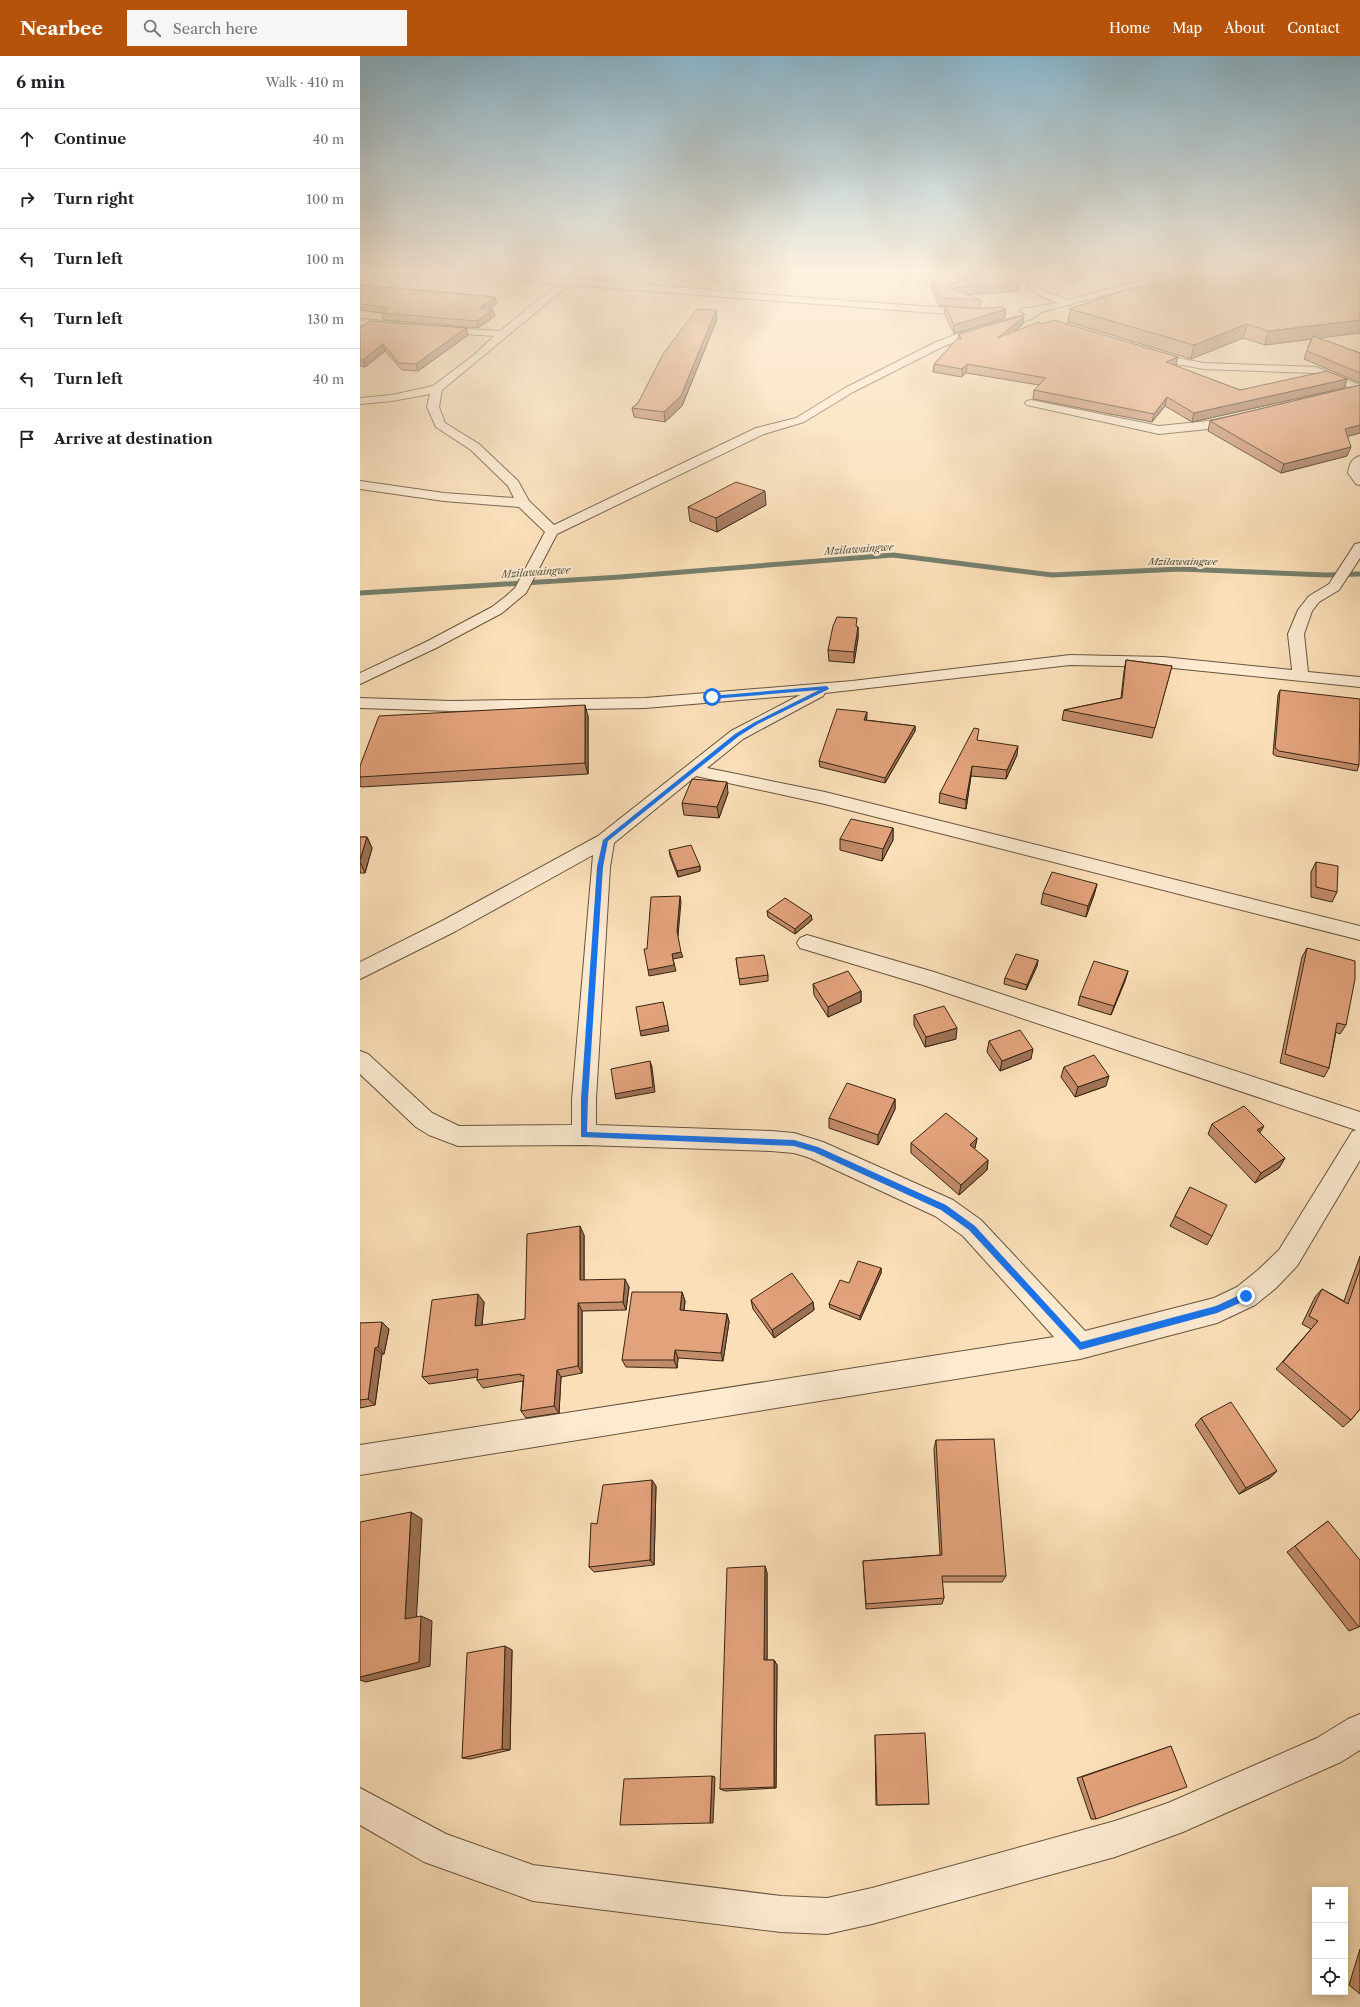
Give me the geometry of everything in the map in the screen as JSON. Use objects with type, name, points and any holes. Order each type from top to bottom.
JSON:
[{"type":"street","points":[[360,401],[392,398],[437,389],[472,362]]},
{"type":"street","points":[[360,679],[444,638],[497,610],[510,600],[521,590],[552,531],[760,431],[800,420],[814,413],[849,390],[903,362]]},
{"type":"street","points":[[1180,362],[1204,366],[1316,370],[1355,382],[1360,389],[1338,393]]},
{"type":"street","points":[[437,389],[433,407],[440,425],[475,447],[513,484],[523,503],[552,531]]},
{"type":"street","points":[[1031,402],[1159,430],[1208,425],[1251,415]]},
{"type":"street","points":[[1360,460],[1355,466],[1354,473],[1360,481]]},
{"type":"street","points":[[360,485],[444,497],[523,503]]},
{"type":"street","points":[[1300,675],[1296,634],[1305,610],[1314,599],[1334,587],[1360,547]]},
{"type":"street","points":[[360,703],[384,705],[452,706],[621,704],[827,688],[1070,660],[1163,662],[1360,682]]},
{"type":"street","points":[[360,971],[449,926],[605,840],[746,729],[827,688]]},
{"type":"street","points":[[692,770],[826,798],[1360,933]]},
{"type":"street","points":[[584,1135],[584,1099],[600,867],[605,840]]},
{"type":"street","points":[[807,943],[927,978],[1360,1122]]},
{"type":"street","points":[[360,1060],[424,1120],[437,1128],[458,1136],[584,1135],[794,1143],[815,1149],[926,1198],[944,1208],[972,1228],[1080,1346]]},
{"type":"street","points":[[360,1460],[1080,1346],[1217,1310],[1246,1296],[1267,1279],[1288,1258],[1360,1139]]},
{"type":"street","points":[[360,1806],[437,1849],[533,1883],[781,1914],[827,1916],[872,1906],[1100,1843],[1170,1820],[1329,1750],[1360,1731]]},
{"type":"building","points":[[398,362],[419,362],[416,364]]},
{"type":"building","points":[[659,362],[695,362],[681,396],[664,412],[632,408],[638,403]]},
{"type":"building","points":[[936,362],[1166,362],[1240,390],[1327,371],[1347,379],[1194,413],[1167,397],[1154,414],[1034,390],[1046,378],[967,364],[962,369],[934,364]]},
{"type":"building","points":[[1334,362],[1360,362],[1360,373]]},
{"type":"building","points":[[1360,385],[1360,425],[1345,429],[1351,447],[1284,464],[1210,421]]},
{"type":"building","points":[[736,482],[765,491],[716,518],[688,507]]},
{"type":"building","points":[[837,617],[857,618],[856,626],[858,627],[854,652],[828,650],[833,626]]},
{"type":"building","points":[[1126,660],[1172,666],[1155,728],[1064,710],[1122,698]]},
{"type":"building","points":[[1280,690],[1360,699],[1359,765],[1279,751],[1275,748]]},
{"type":"building","points":[[585,705],[585,763],[360,777],[360,766],[379,716]]},
{"type":"building","points":[[837,709],[867,712],[864,720],[915,726],[885,778],[819,761]]},
{"type":"building","points":[[974,728],[979,729],[977,740],[1018,746],[1007,770],[972,766],[966,800],[940,793]]},
{"type":"building","points":[[692,779],[727,782],[717,807],[682,803]]},
{"type":"building","points":[[851,819],[893,828],[883,849],[840,839]]},
{"type":"building","points":[[360,837],[367,837],[360,860]]},
{"type":"building","points":[[691,845],[700,866],[677,871],[669,850]]},
{"type":"building","points":[[1316,862],[1338,866],[1337,892],[1316,887]]},
{"type":"building","points":[[1052,872],[1097,884],[1088,906],[1043,893]]},
{"type":"building","points":[[680,896],[677,931],[681,952],[672,954],[674,965],[648,970],[644,949],[647,949],[651,897]]},
{"type":"building","points":[[785,898],[811,915],[795,929],[767,911]]},
{"type":"building","points":[[1307,948],[1355,961],[1355,979],[1346,1025],[1337,1023],[1329,1068],[1285,1054]]},
{"type":"building","points":[[1016,954],[1038,960],[1027,985],[1005,978]]},
{"type":"building","points":[[764,955],[768,975],[739,979],[736,958]]},
{"type":"building","points":[[1094,961],[1128,971],[1114,1006],[1080,996]]},
{"type":"building","points":[[848,971],[861,991],[828,1007],[813,984]]},
{"type":"building","points":[[663,1002],[668,1025],[640,1031],[636,1007]]},
{"type":"building","points":[[944,1006],[957,1028],[926,1037],[914,1015]]},
{"type":"building","points":[[1020,1030],[1033,1049],[1002,1061],[989,1041]]},
{"type":"building","points":[[1094,1055],[1109,1076],[1078,1087],[1064,1067]]},
{"type":"building","points":[[650,1061],[653,1087],[615,1094],[611,1069]]},
{"type":"building","points":[[847,1083],[895,1099],[878,1135],[829,1118]]},
{"type":"building","points":[[1244,1106],[1264,1126],[1257,1130],[1285,1158],[1261,1173],[1212,1124]]},
{"type":"building","points":[[946,1113],[977,1138],[970,1145],[988,1160],[961,1185],[911,1143]]},
{"type":"building","points":[[1190,1187],[1227,1205],[1212,1236],[1175,1216]]},
{"type":"building","points":[[580,1226],[580,1280],[625,1279],[623,1302],[578,1303],[578,1366],[557,1370],[554,1406],[521,1411],[524,1375],[521,1376],[521,1374],[477,1380],[478,1369],[422,1377],[432,1300],[478,1294],[475,1326],[525,1319],[527,1234]]},
{"type":"building","points":[[858,1261],[881,1268],[860,1316],[829,1304],[840,1280],[849,1283]]},
{"type":"building","points":[[1360,1269],[1360,1409],[1351,1420],[1283,1362],[1318,1321],[1309,1316],[1322,1289],[1348,1304]]},
{"type":"building","points":[[792,1273],[813,1302],[772,1330],[751,1300]]},
{"type":"building","points":[[632,1292],[682,1292],[680,1310],[727,1314],[721,1353],[675,1350],[674,1360],[622,1360]]},
{"type":"building","points":[[382,1322],[378,1347],[375,1348],[368,1399],[360,1400],[360,1323]]},
{"type":"building","points":[[1231,1402],[1277,1471],[1246,1488],[1201,1418]]},
{"type":"building","points":[[994,1439],[1006,1576],[942,1576],[944,1598],[866,1604],[863,1561],[942,1555],[936,1440]]},
{"type":"building","points":[[652,1480],[650,1560],[589,1567],[591,1523],[597,1524],[603,1485]]},
{"type":"building","points":[[411,1512],[405,1619],[421,1616],[419,1662],[360,1677],[360,1522]]},
{"type":"building","points":[[1328,1521],[1360,1560],[1359,1627],[1295,1546]]},
{"type":"building","points":[[765,1566],[764,1660],[774,1660],[774,1787],[720,1789],[727,1568]]},
{"type":"building","points":[[505,1646],[502,1749],[462,1758],[467,1653]]},
{"type":"building","points":[[925,1733],[929,1804],[877,1805],[875,1735]]},
{"type":"building","points":[[1171,1746],[1187,1787],[1096,1819],[1082,1777]]},
{"type":"building","points":[[712,1776],[710,1823],[620,1825],[624,1779]]},
{"type":"waterway","name":"Mzilawaingwe","points":[[360,593],[620,577],[893,555],[1052,575],[1180,569],[1326,575],[1360,574]]},
{"type":"route","points":[[712,697],[827,688],[757,723],[737,735],[605,840],[600,867],[584,1099],[584,1135],[771,1141],[794,1143],[815,1149],[913,1192],[944,1208],[972,1228],[1080,1346],[1217,1310],[1246,1296]]}]
